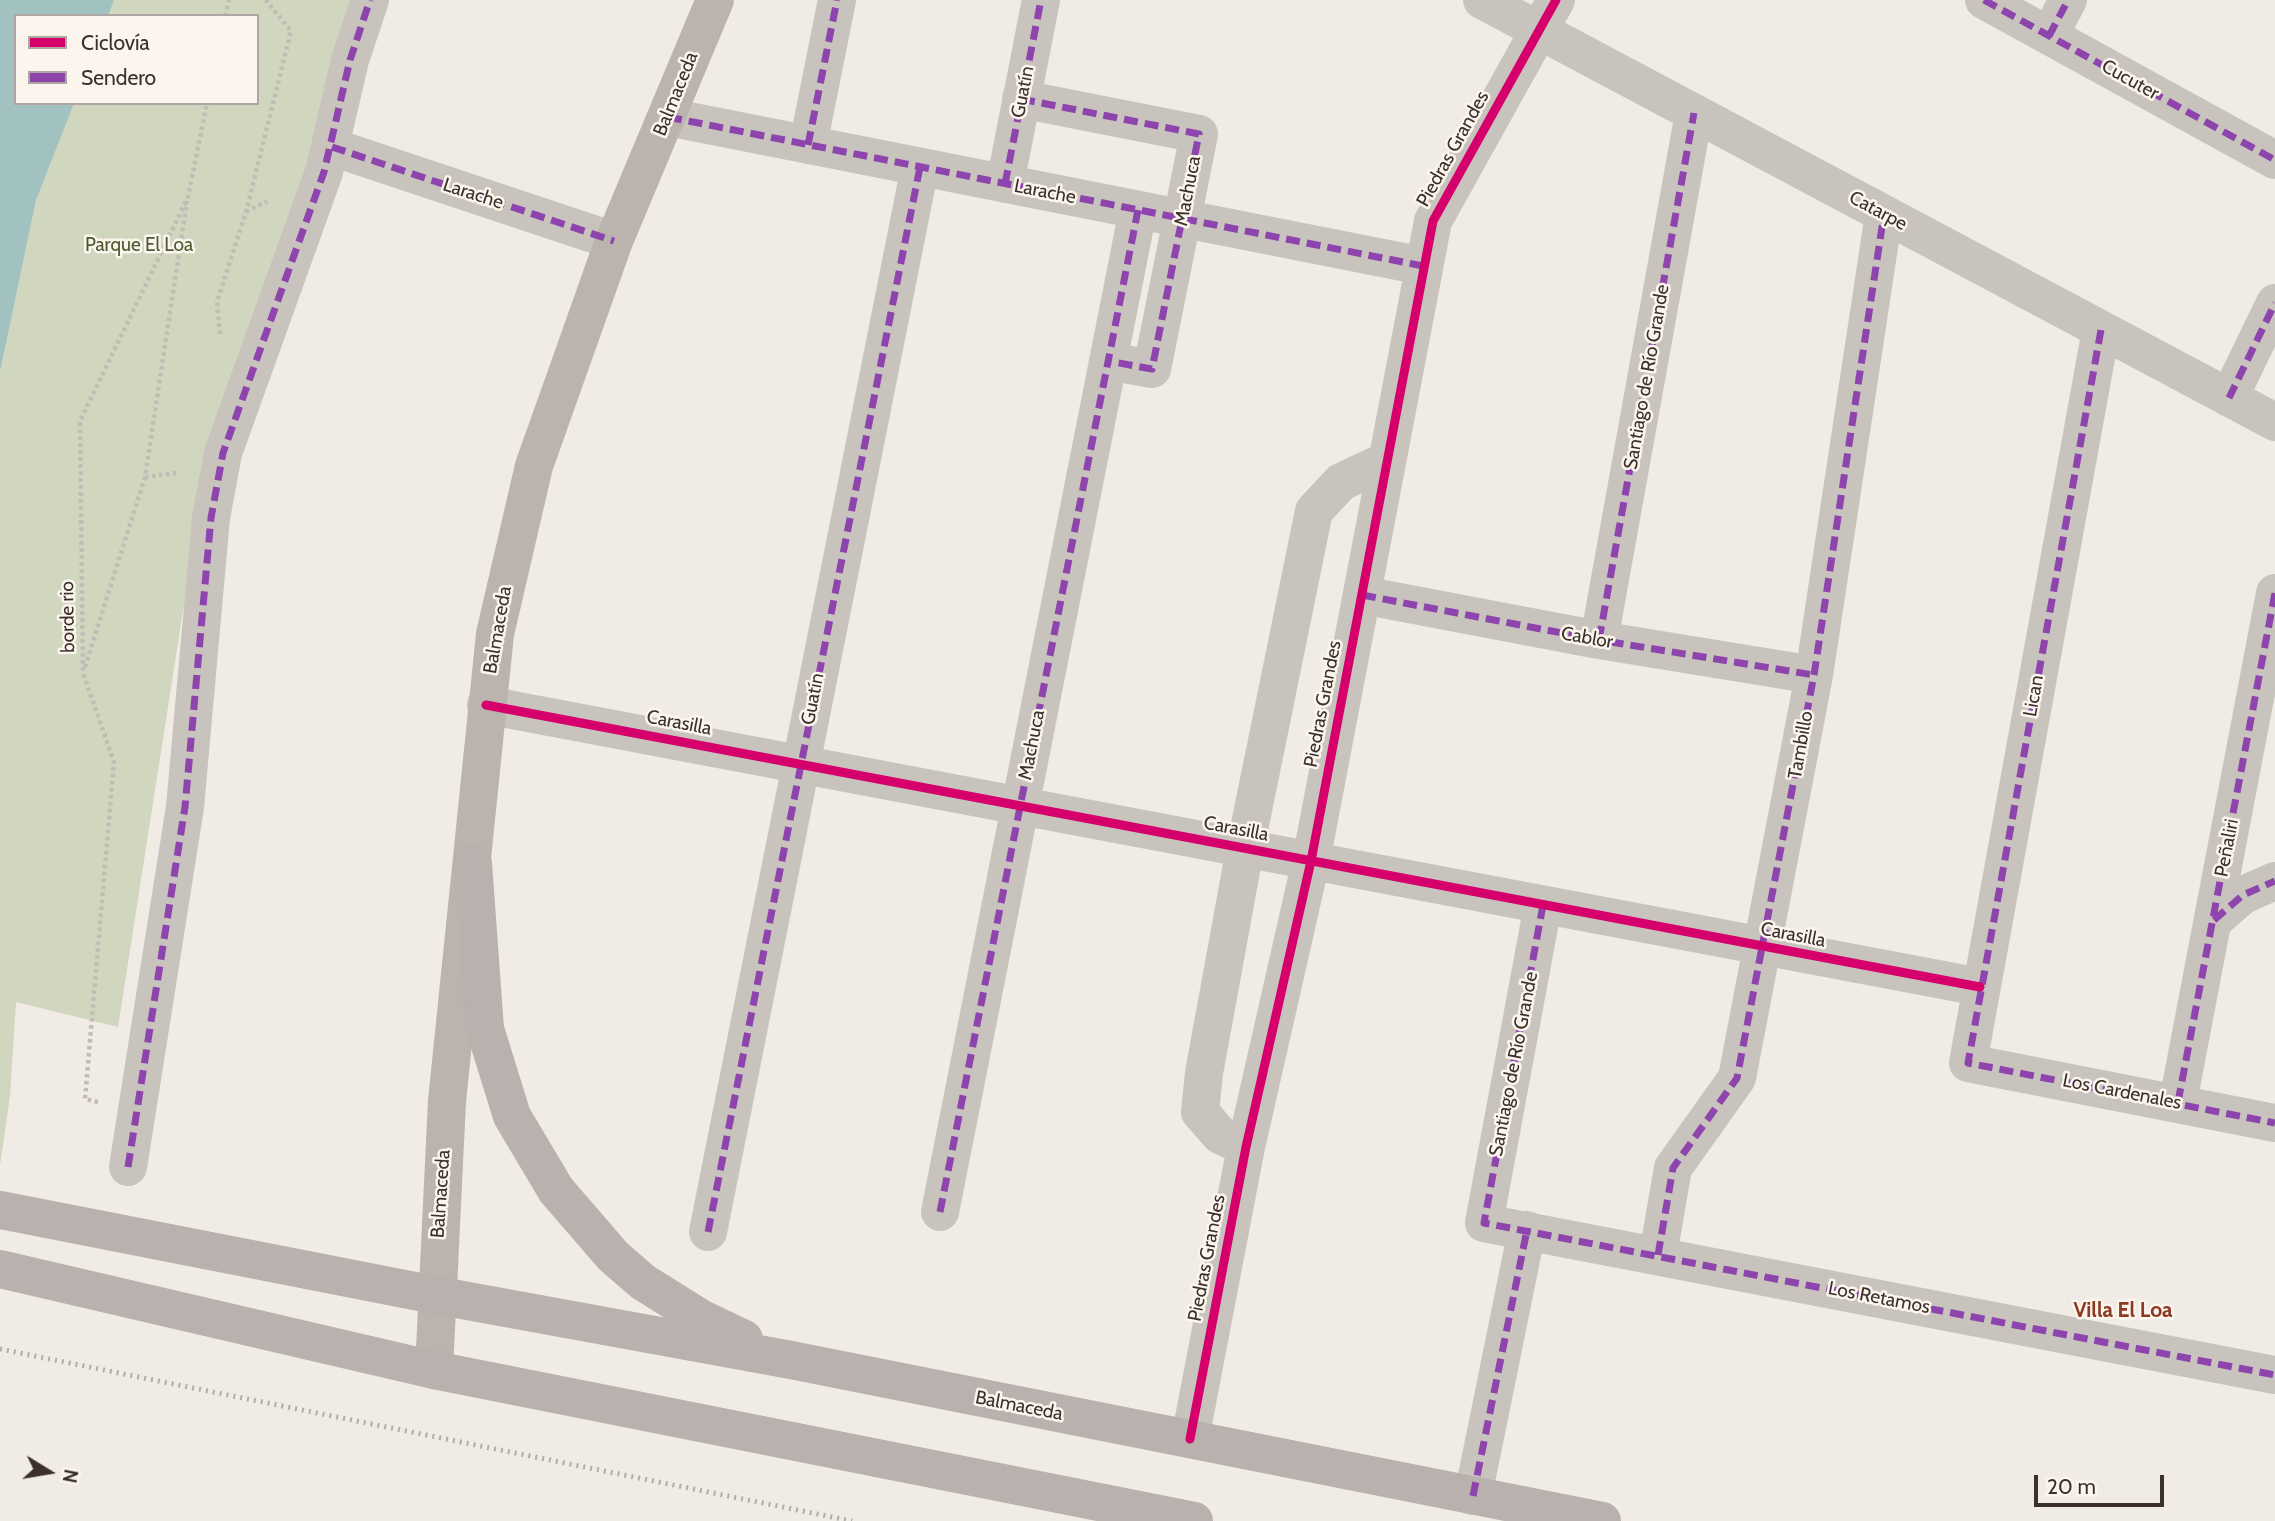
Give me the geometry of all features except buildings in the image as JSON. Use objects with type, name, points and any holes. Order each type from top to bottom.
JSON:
[{"type":"main road","name":"Balmaceda","points":[[434,1370],[435,1296],[447,1101],[495,634],[534,466],[614,241],[715,0]]},
{"type":"main road","points":[[473,863],[485,1029],[512,1116],[556,1190],[612,1256],[643,1282],[702,1319],[791,1360]]},
{"type":"main road","name":"Balmaceda","points":[[0,1210],[435,1296],[791,1360],[1602,1521]]},
{"type":"main road","points":[[0,1269],[44,1277],[434,1370],[1194,1521]]},
{"type":"street","points":[[128,1167],[134,1110],[185,807],[211,518],[223,453],[332,147],[349,60],[370,0]]},
{"type":"street","points":[[808,145],[837,0]]},
{"type":"street","name":"Guatín","points":[[1005,184],[1041,0]]},
{"type":"street","name":"Catarpe","points":[[1482,0],[1548,15],[1694,113],[2275,422]]},
{"type":"street","name":"Cucuter","points":[[1984,0],[2275,160]]},
{"type":"street","points":[[2049,36],[2068,0]]},
{"type":"street","name":"Piedras Grandes","points":[[1190,1439],[1246,1147],[1311,861],[1433,221],[1548,15]]},
{"type":"street","name":"Machuca","points":[[1021,99],[1199,134],[1152,369],[1108,361]]},
{"type":"street","name":"Santiago de Río Grande","points":[[1599,640],[1694,113]]},
{"type":"street","name":"Larache","points":[[668,117],[1423,266]]},
{"type":"street","name":"Larache","points":[[332,147],[614,241]]},
{"type":"street","name":"Guatín","points":[[708,1232],[920,167]]},
{"type":"street","name":"Machuca","points":[[940,1212],[1138,210]]},
{"type":"street","name":"Tambillo","points":[[1658,1255],[1673,1168],[1737,1078],[1814,674],[1884,214]]},
{"type":"street","points":[[2229,398],[2275,303]]},
{"type":"street","name":"Lican","points":[[1968,1063],[2101,330]]},
{"type":"street","points":[[1246,1147],[1220,1135],[1200,1112],[1204,1073],[1245,849],[1314,511],[1341,482],[1386,461]]},
{"type":"street","name":"Peñaliri","points":[[2178,1102],[2275,593]]},
{"type":"street","name":"Cablor","points":[[1362,596],[1599,640],[1814,674]]},
{"type":"street","name":"Carasilla","points":[[486,705],[1980,988]]},
{"type":"street","points":[[2214,920],[2243,895],[2275,881]]},
{"type":"street","name":"Santiago de Río Grande","points":[[1484,1223],[1543,905]]},
{"type":"street","name":"Los Cardenales","points":[[1968,1063],[2275,1123]]},
{"type":"street","name":"Los Retamos","points":[[1484,1223],[2275,1375]]},
{"type":"street","points":[[1473,1496],[1527,1230]]},
{"type":"path","points":[[220,339],[217,302],[246,212],[290,31],[266,0]]},
{"type":"path","points":[[83,673],[145,477],[188,197]]},
{"type":"path","points":[[145,477],[183,470]]},
{"type":"green space","name":"Parque El Loa","points":[[0,0],[366,0],[200,502],[118,1027],[16,1002],[10,1096],[0,1165]]},
{"type":"water","points":[[0,0],[114,0],[109,14],[14,14],[14,105],[73,105],[36,200],[0,371]]},
{"type":"railway","points":[[0,1349],[852,1521]]},
{"type":"marked path","points":[[128,1167],[185,807],[211,518],[223,453],[324,172],[350,60],[370,0]]},
{"type":"marked path","points":[[808,145],[837,0]]},
{"type":"marked path","points":[[1005,184],[1041,0]]},
{"type":"marked path","points":[[1984,0],[2275,160]]},
{"type":"marked path","points":[[2049,36],[2068,0]]},
{"type":"marked path","points":[[1021,99],[1199,134],[1152,369],[1108,361]]},
{"type":"marked path","points":[[1599,640],[1694,113]]},
{"type":"marked path","points":[[668,117],[1423,266]]},
{"type":"marked path","points":[[332,147],[614,241]]},
{"type":"marked path","points":[[708,1232],[920,167]]},
{"type":"marked path","points":[[940,1212],[1138,210]]},
{"type":"marked path","points":[[1658,1255],[1673,1168],[1737,1078],[1814,675],[1884,214]]},
{"type":"marked path","points":[[2229,398],[2275,303]]},
{"type":"marked path","points":[[2101,330],[1968,1063],[2275,1123]]},
{"type":"marked path","points":[[2178,1102],[2275,593]]},
{"type":"marked path","points":[[1362,595],[1599,640],[1814,675]]},
{"type":"marked path","points":[[2214,920],[2243,895],[2275,881]]},
{"type":"marked path","points":[[1543,905],[1484,1223],[2275,1375]]},
{"type":"marked path","points":[[1473,1496],[1527,1230]]},
{"type":"cycle path","points":[[1190,1439],[1246,1147],[1311,861],[1433,221],[1556,0]]},
{"type":"cycle path","points":[[486,705],[1980,987]]},
{"type":"district","name":"Villa El Loa","points":[[2123,1311]]}]
